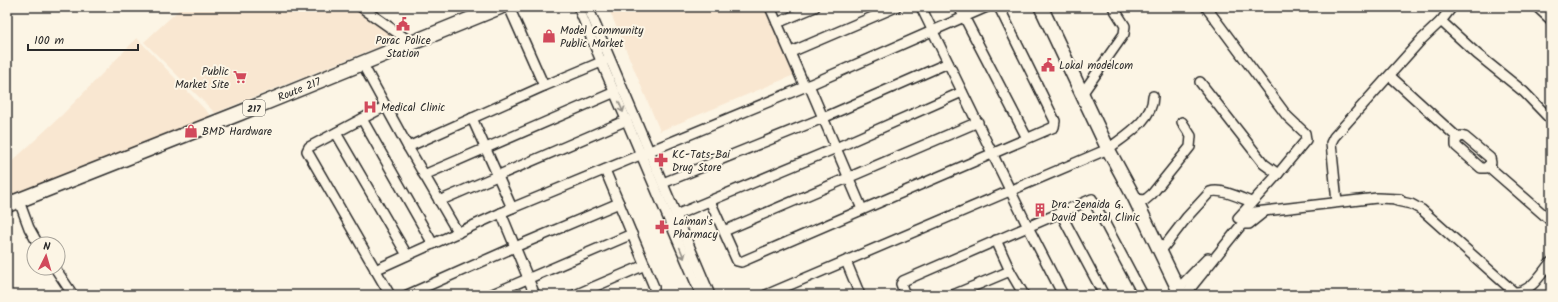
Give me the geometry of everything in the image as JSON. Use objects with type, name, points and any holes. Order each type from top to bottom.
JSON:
[{"type":"main road","name":"Route 217","points":[[10,204],[240,114],[500,7]]},
{"type":"street","points":[[361,7],[412,43]]},
{"type":"street","points":[[509,7],[544,86]]},
{"type":"street","points":[[578,7],[606,60],[646,152],[677,242],[701,295]]},
{"type":"street","points":[[588,7],[615,92],[627,120],[663,183],[710,295]]},
{"type":"street","points":[[770,7],[790,52],[823,118],[862,209]]},
{"type":"street","points":[[777,23],[815,7]]},
{"type":"street","points":[[790,52],[896,7]]},
{"type":"street","points":[[921,7],[934,31],[1010,191],[1063,295]]},
{"type":"street","points":[[959,7],[1027,138]]},
{"type":"street","points":[[375,270],[512,208],[807,86],[987,7]]},
{"type":"street","points":[[710,201],[737,261],[739,262],[992,152],[1054,127],[1055,121],[999,7]]},
{"type":"street","points":[[1041,7],[1108,149],[1182,293]]},
{"type":"street","points":[[1082,94],[1124,34],[1125,26],[1114,7]]},
{"type":"street","points":[[1182,293],[1201,265],[1233,229],[1237,220],[1251,202],[1278,174],[1306,140],[1305,133],[1291,120],[1206,7]]},
{"type":"street","points":[[1337,202],[1331,143],[1334,137],[1421,40],[1441,21],[1452,7]]},
{"type":"street","points":[[1537,7],[1551,20]]},
{"type":"street","points":[[1441,21],[1476,54],[1524,92],[1551,120]]},
{"type":"street","points":[[408,147],[606,60]]},
{"type":"street","points":[[362,63],[408,147],[458,233]]},
{"type":"street","points":[[663,183],[823,118],[948,63]]},
{"type":"street","points":[[1390,76],[1458,138]]},
{"type":"street","points":[[1200,82],[1264,164],[1278,174]]},
{"type":"street","points":[[424,175],[615,92]]},
{"type":"street","points":[[676,215],[836,148],[962,92]]},
{"type":"street","points":[[766,295],[1108,149],[1129,133],[1150,110],[1153,96]]},
{"type":"street","points":[[386,106],[309,147],[307,151],[390,295]]},
{"type":"street","points":[[472,118],[512,208]]},
{"type":"street","points":[[362,119],[433,244]]},
{"type":"street","points":[[439,201],[627,120]]},
{"type":"street","points":[[724,231],[978,122]]},
{"type":"street","points":[[1134,199],[1145,200],[1152,194],[1190,147],[1191,136],[1182,122]]},
{"type":"street","points":[[336,133],[407,255]]},
{"type":"street","points":[[1461,136],[1465,137],[1490,158],[1491,161],[1486,168],[1483,169],[1456,146],[1458,138],[1461,136]]},
{"type":"street","points":[[1488,166],[1551,221]]},
{"type":"street","points":[[605,170],[655,288],[654,295]]},
{"type":"street","points":[[1160,252],[1187,217],[1210,192],[1215,190],[1222,191],[1251,202]]},
{"type":"street","points":[[1182,293],[1242,224],[1249,224],[1264,212],[1377,198],[1400,199],[1398,201],[1411,204],[1422,210],[1514,292],[1521,292],[1527,289],[1551,262]]},
{"type":"street","points":[[906,295],[901,284],[903,281],[996,240],[1061,214],[1092,199],[1143,295]]},
{"type":"street","points":[[407,295],[515,246],[619,203]]},
{"type":"street","points":[[10,204],[34,236]]},
{"type":"street","points":[[501,213],[535,295]]},
{"type":"street","points":[[1061,214],[1104,295]]},
{"type":"street","points":[[490,295],[632,234]]},
{"type":"street","points":[[996,240],[1023,295]]},
{"type":"street","points":[[846,261],[860,295]]},
{"type":"street","points":[[575,295],[645,265]]},
{"type":"street","points":[[953,295],[1010,271]]},
{"type":"street","points":[[60,276],[73,295]]},
{"type":"shaded area","name":"Public Market Site","points":[[182,7],[354,7],[400,38],[215,113],[144,42]]},
{"type":"shaded area","points":[[608,7],[766,7],[794,75],[660,131]]},
{"type":"shaded area","points":[[137,38],[211,116],[93,165],[7,198],[7,166],[62,115]]},
{"type":"place","name":"Porac Police Station","points":[[403,24]]},
{"type":"place","name":"Model Community Public Market","points":[[549,36]]},
{"type":"place","name":"Lokal modelcom","points":[[1048,65]]},
{"type":"place","name":"Public Market Site","points":[[240,77]]},
{"type":"place","name":"Medical Clinic","points":[[370,107]]},
{"type":"place","name":"BMD Hardware","points":[[191,131]]},
{"type":"place","name":"KC-Tats-Bai Drug Store","points":[[661,160]]},
{"type":"place","name":"Dra. Zenaida G. David Dental Clinic","points":[[1040,210]]},
{"type":"place","name":"Laiman's Pharmacy","points":[[662,227]]}]
